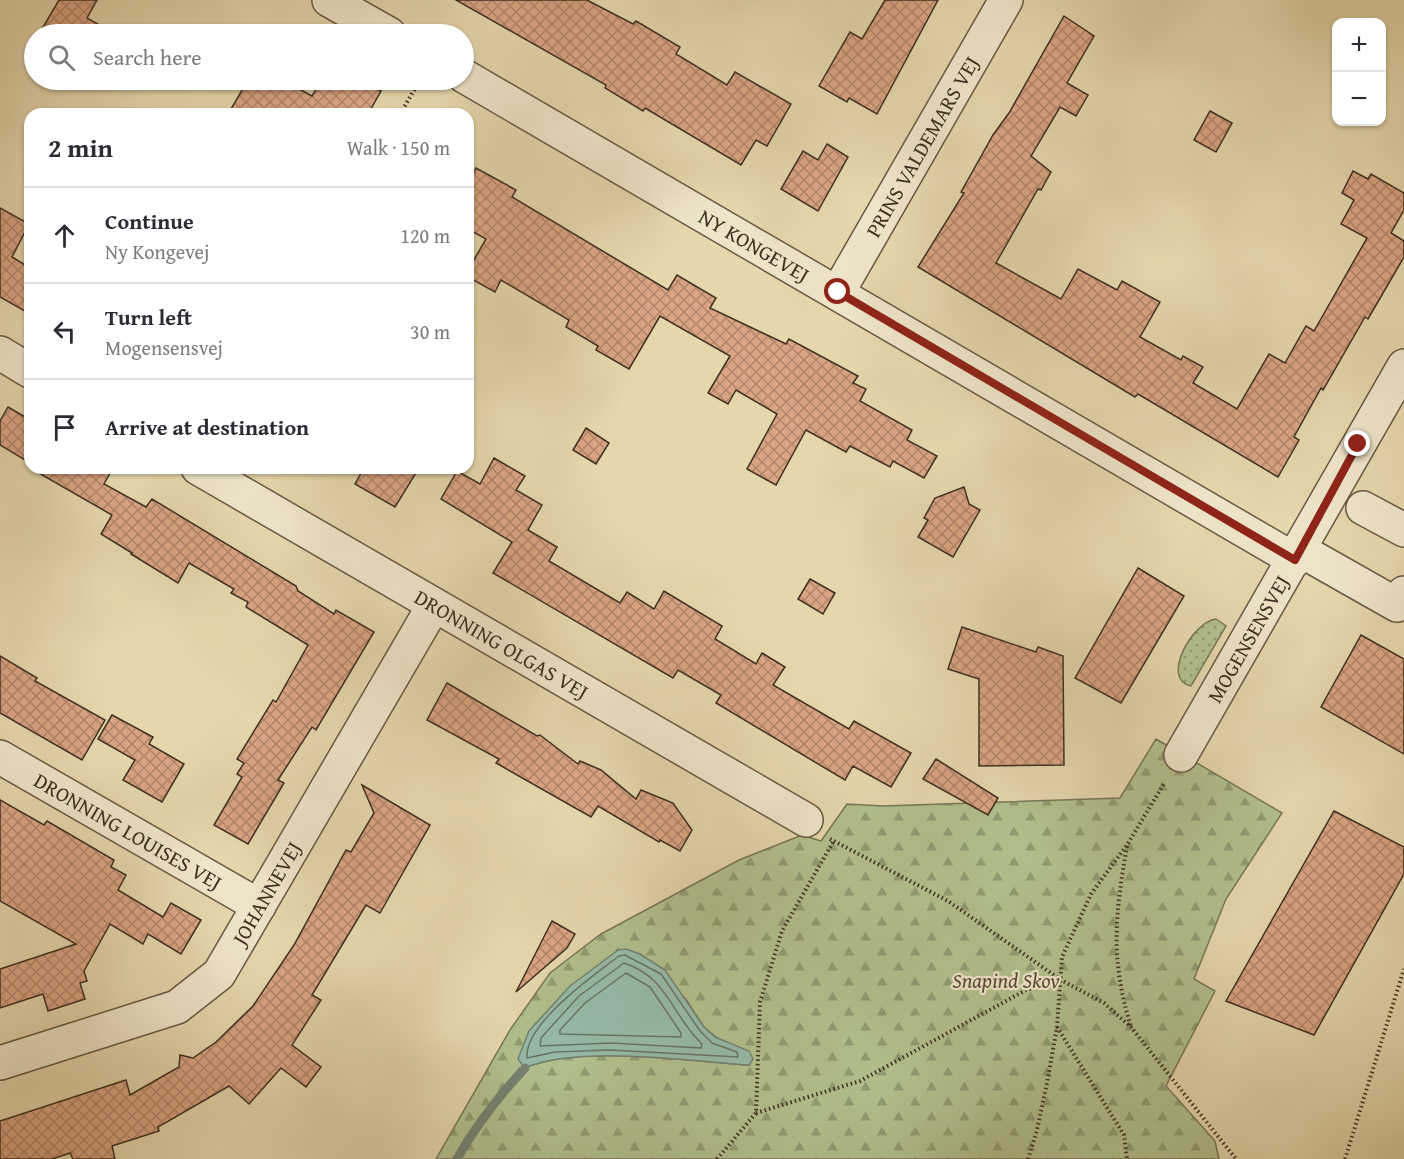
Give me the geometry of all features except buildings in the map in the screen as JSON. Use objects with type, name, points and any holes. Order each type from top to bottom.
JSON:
[{"type":"street","points":[[329,0],[363,9],[379,24]]},
{"type":"street","name":"PRINS VALDEMARS VEJ","points":[[838,292],[1006,0]]},
{"type":"street","name":"NY KONGEVEJ","points":[[474,82],[1297,555],[1398,604],[1404,594]]},
{"type":"street","points":[[0,353],[24,367]]},
{"type":"street","name":"MOGENSENSVEJ","points":[[1181,755],[1400,383]]},
{"type":"street","name":"DRONNING OLGAS VEJ","points":[[208,474],[806,820]]},
{"type":"street","points":[[1363,508],[1404,530]]},
{"type":"street","name":"JOHANNEVEJ","points":[[0,1063],[177,1007],[219,974],[434,605]]},
{"type":"street","name":"DRONNING LOUISES VEJ","points":[[0,757],[259,906]]},
{"type":"path","points":[[404,108],[414,90]]},
{"type":"path","points":[[1028,1159],[1037,1130],[1057,1027],[1062,957],[1091,894],[1127,845],[1181,755]]},
{"type":"path","points":[[806,820],[834,842],[948,901],[1061,980],[1104,1003],[1131,1028],[1236,1159]]},
{"type":"path","points":[[756,1113],[760,1002],[783,931],[834,842]]},
{"type":"path","points":[[1127,845],[1114,929],[1121,994],[1131,1028]]},
{"type":"path","points":[[1345,1159],[1404,969]]},
{"type":"path","points":[[717,1159],[756,1113],[860,1081],[1026,990],[1061,980]]},
{"type":"path","points":[[1057,1027],[1124,1134],[1127,1159]]},
{"type":"green space","points":[[1216,619],[1226,626],[1191,686],[1182,682],[1178,673],[1183,651],[1198,630],[1207,622]]},
{"type":"green space","name":"Snapind Skov","points":[[1156,739],[1282,813],[1226,899],[1194,979],[1215,991],[1166,1086],[1215,1141],[1219,1159],[436,1159],[510,1030],[550,973],[601,934],[739,860],[802,835],[821,841],[847,804],[883,806],[1120,798]],"holes":[[[685,998],[704,1027],[749,1065],[634,1056],[603,1056],[547,1061],[525,1068]]]},
{"type":"water","points":[[626,949],[640,954],[665,970],[704,1027],[715,1037],[749,1051],[753,1059],[749,1065],[634,1056],[603,1056],[547,1061],[525,1068],[518,1059],[529,1031],[570,986],[618,950]]},
{"type":"waterway","points":[[457,1159],[488,1112],[525,1068]]},
{"type":"route","points":[[838,292],[1295,560],[1358,444]]}]
